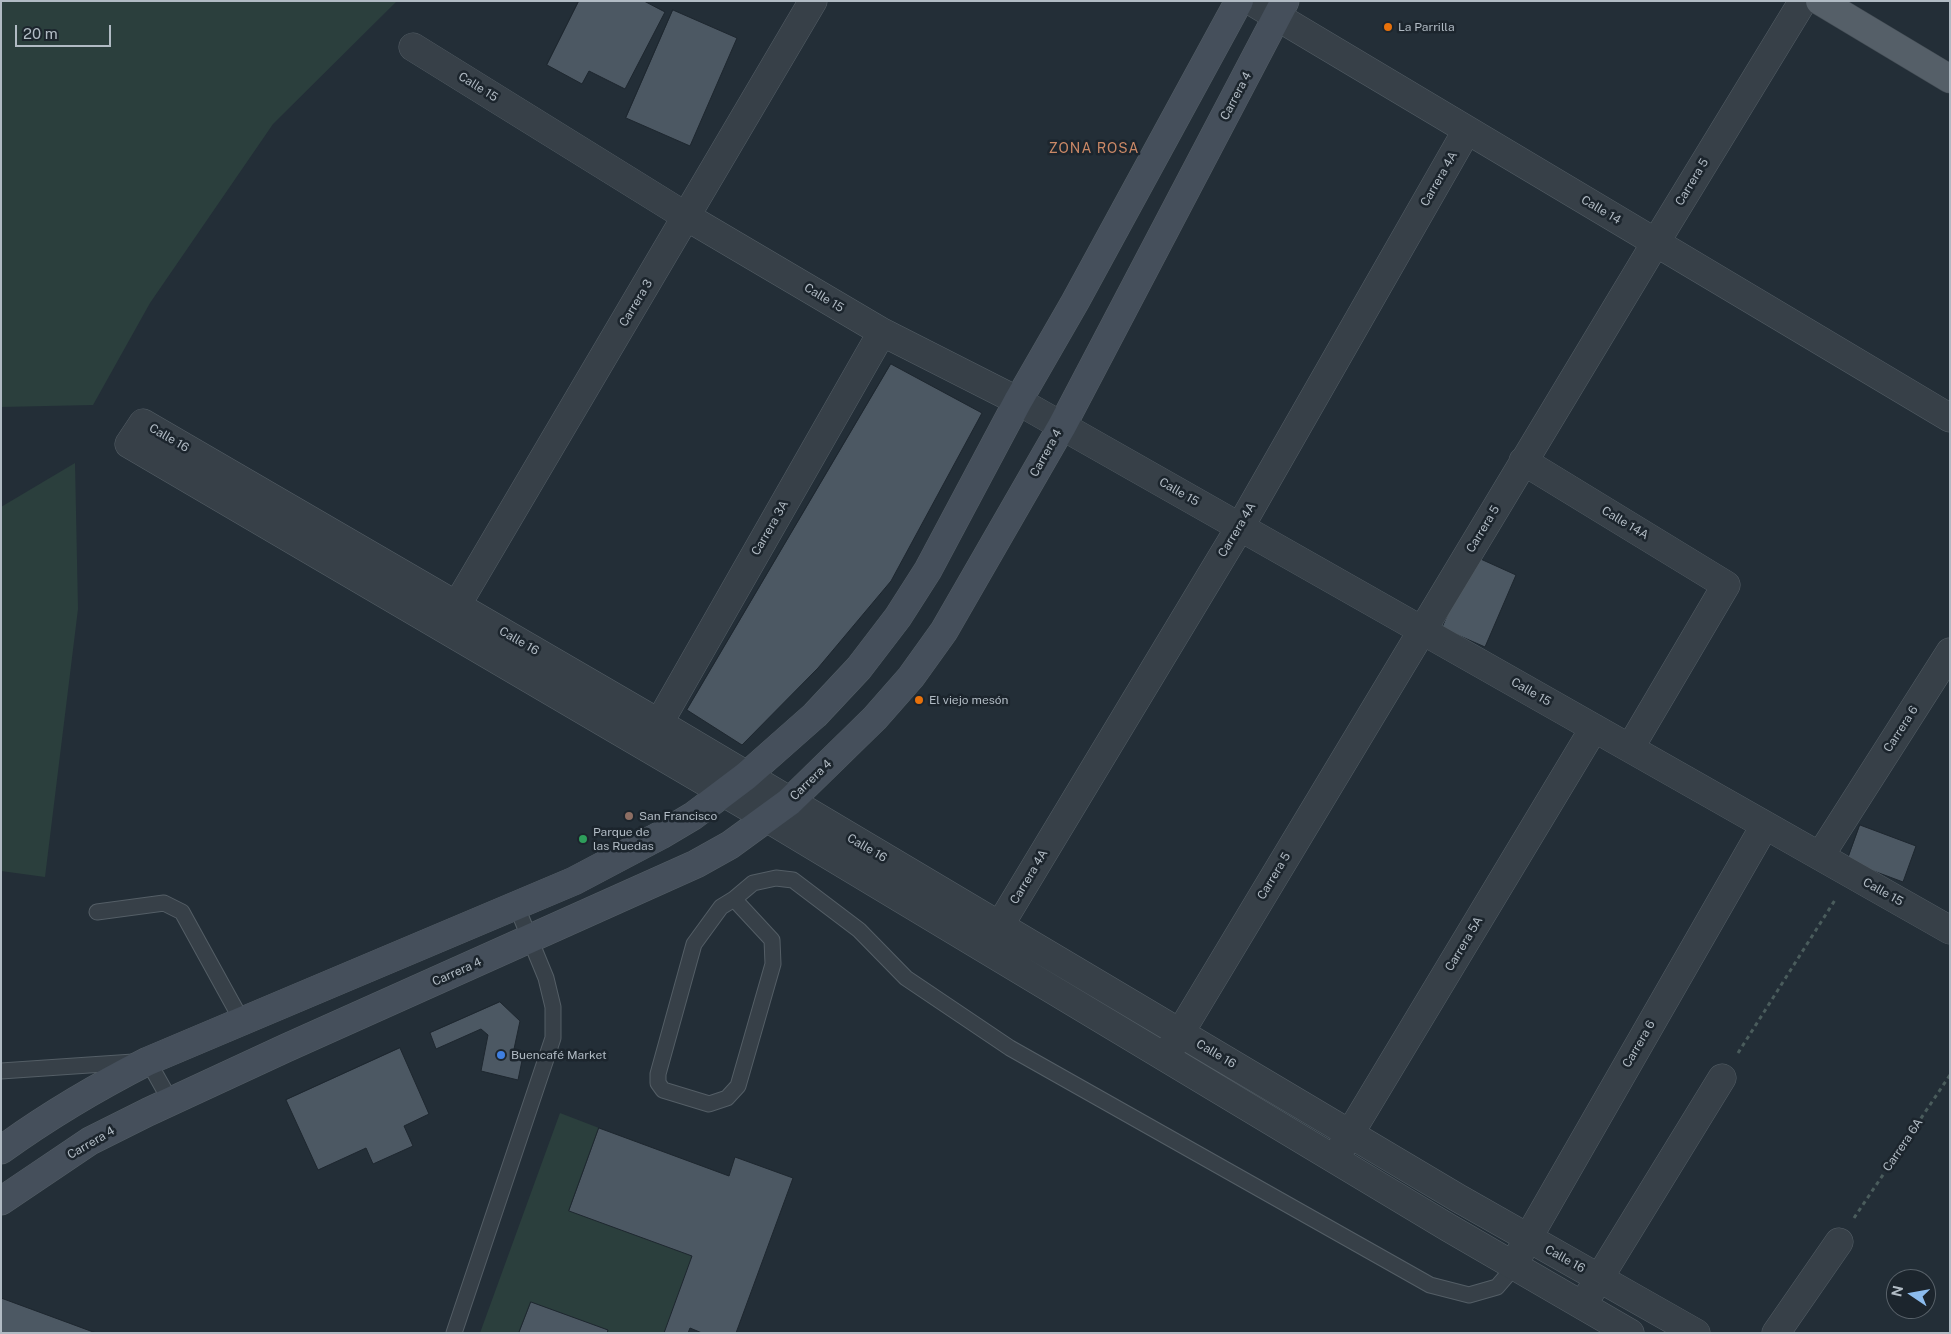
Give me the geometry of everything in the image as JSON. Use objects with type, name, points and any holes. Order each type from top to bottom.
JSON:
[{"type":"main road","points":[[1,1150],[39,1123],[101,1085],[148,1061],[574,881],[661,835],[693,816],[746,776],[815,715],[859,668],[898,617],[928,570],[1018,401],[1075,302],[1239,1]]},
{"type":"main road","points":[[1820,1],[1950,80]]},
{"type":"main road","name":"Carrera 4","points":[[1,1201],[90,1141],[286,1048],[566,924],[696,864],[730,845],[789,802],[875,718],[911,677],[944,631],[1062,426],[1281,9]]},
{"type":"main road","points":[[555,889],[566,924]]},
{"type":"street","name":"Carrera 3","points":[[457,605],[814,1]]},
{"type":"street","name":"Calle 14","points":[[1251,1],[1281,9],[1467,130],[1950,418]]},
{"type":"street","name":"Carrera 5","points":[[1166,1058],[1422,630],[1803,1]]},
{"type":"street","name":"Calle 15","points":[[413,47],[687,217],[882,332],[1018,401],[1950,930]]},
{"type":"street","name":"Carrera 4A","points":[[1000,925],[1240,527],[1467,130]]},
{"type":"street","name":"Carrera 3A","points":[[659,723],[882,332]]},
{"type":"street","name":"Calle 16","points":[[1630,1333],[1335,1160],[766,818],[129,444],[143,423],[659,723],[789,802],[1528,1238],[1696,1333]]},
{"type":"street","name":"Calle 14A","points":[[1524,462],[1726,585],[1630,748]]},
{"type":"street","name":"Carrera 6","points":[[1820,856],[1946,668]]},
{"type":"street","name":"Carrera 5A","points":[[1335,1160],[1594,728]]},
{"type":"street","name":"Carrera 6","points":[[1514,1266],[1528,1238],[1765,825]]},
{"type":"street","points":[[1583,1305],[1722,1078]]},
{"type":"street","points":[[1776,1333],[1839,1242]]},
{"type":"lane","points":[[734,898],[772,940],[773,964],[738,1086],[727,1098],[709,1104],[664,1090],[658,1083],[658,1074],[694,944],[721,907],[753,883],[776,878],[793,880],[859,930],[906,978],[1010,1048],[1430,1285],[1468,1295],[1497,1287],[1514,1266]]},
{"type":"lane","points":[[97,912],[164,903],[182,912],[242,1021]]},
{"type":"lane","points":[[454,1333],[553,1038],[553,1007],[546,978],[516,905]]},
{"type":"lane","points":[[1,1071],[148,1061],[171,1102]]},
{"type":"path","points":[[1722,1078],[1827,913]]},
{"type":"path","name":"Carrera 6A","points":[[1857,1214],[1949,1075]]},
{"type":"green space","points":[[1,1],[397,1],[273,124],[150,303],[93,405],[1,407]]},
{"type":"green space","points":[[75,463],[78,609],[45,877],[1,871],[1,507]]},
{"type":"green space","points":[[560,1113],[599,1128],[569,1210],[692,1256],[664,1333],[607,1333],[608,1330],[531,1302],[519,1333],[480,1333]]},
{"type":"building","points":[[579,1],[644,1],[665,12],[625,89],[589,71],[582,84],[547,65]]},
{"type":"building","points":[[673,10],[737,38],[690,146],[626,118]]},
{"type":"building","points":[[891,364],[982,413],[891,581],[818,668],[742,745],[687,710]]},
{"type":"building","points":[[1474,556],[1516,575],[1485,647],[1442,628]]},
{"type":"building","points":[[1860,825],[1916,846],[1903,882],[1847,861]]},
{"type":"building","points":[[500,1002],[520,1021],[514,1049],[524,1051],[518,1080],[481,1071],[488,1035],[481,1029],[436,1049],[430,1033]]},
{"type":"building","points":[[400,1048],[429,1114],[404,1126],[413,1146],[373,1164],[366,1148],[318,1170],[286,1100]]},
{"type":"building","points":[[599,1128],[729,1176],[735,1157],[793,1178],[736,1333],[702,1333],[690,1328],[688,1333],[664,1333],[692,1256],[569,1211]]},
{"type":"building","points":[[1,1298],[96,1333],[1,1333]]},
{"type":"building","points":[[531,1302],[608,1330],[607,1333],[519,1333]]},
{"type":"place","name":"La Parrilla","points":[[1388,27]]},
{"type":"place","name":"El viejo mesón","points":[[919,700]]},
{"type":"place","name":"San Francisco","points":[[629,816]]},
{"type":"place","name":"Parque de las Ruedas","points":[[583,839]]},
{"type":"place","name":"Buencafé Market","points":[[501,1055]]},
{"type":"district","name":"ZONA ROSA","points":[[1094,149]]}]
